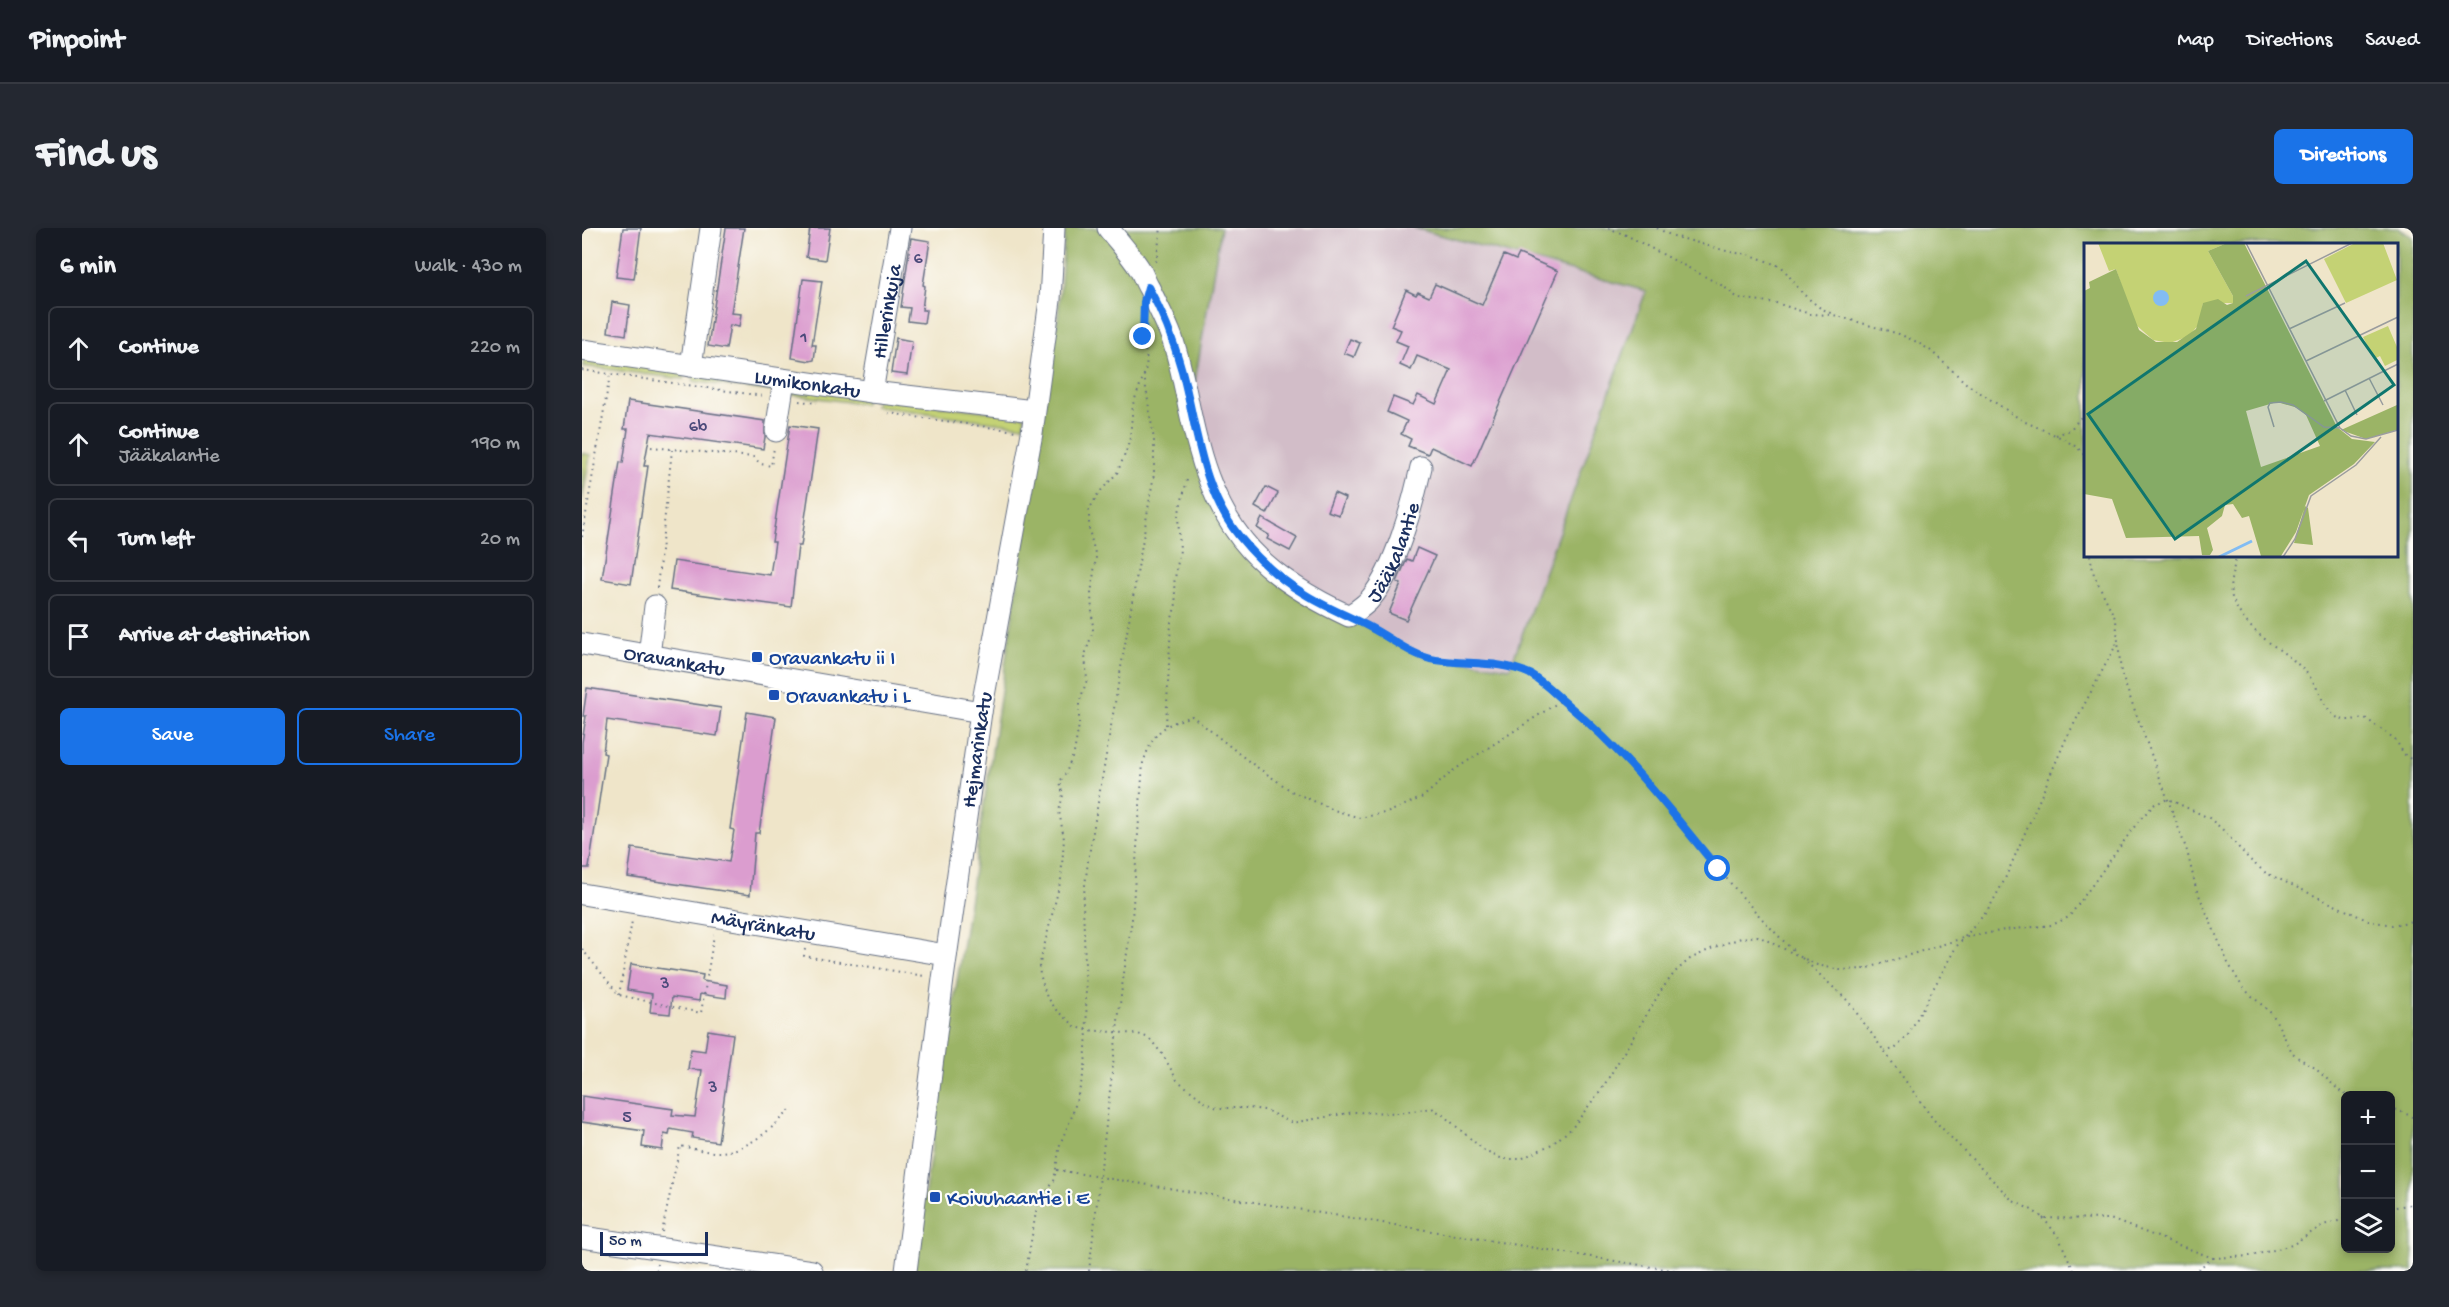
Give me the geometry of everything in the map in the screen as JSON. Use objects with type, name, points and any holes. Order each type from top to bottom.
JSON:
[{"type":"street","points":[[691,366],[711,228]]},
{"type":"street","name":"Hillerinkuja","points":[[872,392],[900,228]]},
{"type":"street","name":"Hejmarinkatu","points":[[906,1271],[946,955],[981,712],[1034,411],[1050,300],[1054,228]]},
{"type":"street","name":"Jääkalantie","points":[[1108,228],[1140,269],[1171,336],[1182,372],[1198,445],[1209,481],[1223,512],[1238,535],[1281,578],[1304,594],[1349,616],[1371,600],[1387,572],[1413,504],[1421,467]]},
{"type":"street","name":"Lumikonkatu","points":[[582,350],[872,392],[1034,411]]},
{"type":"street","points":[[776,431],[784,380]]},
{"type":"street","points":[[649,656],[656,606]]},
{"type":"street","name":"Oravankatu","points":[[582,644],[981,712]]},
{"type":"street","name":"Mäyränkatu","points":[[582,894],[946,955]]},
{"type":"street","points":[[582,1236],[812,1271]]},
{"type":"path","points":[[1161,228],[1156,260],[1144,302],[1143,337],[1147,360],[1133,404],[1130,438],[1117,474],[1098,494],[1089,510],[1089,530],[1096,556],[1091,594],[1093,631],[1085,655],[1087,680],[1079,703],[1079,725],[1074,753],[1060,781],[1063,795],[1059,811],[1064,839],[1061,879],[1039,967],[1046,995],[1055,1008],[1076,1026],[1087,1030],[1138,1034],[1149,1038],[1163,1055],[1177,1080],[1204,1102],[1217,1108],[1265,1110],[1292,1123],[1354,1112],[1400,1113],[1432,1108],[1486,1152],[1503,1159],[1521,1159],[1552,1144],[1572,1128],[1603,1087],[1662,989],[1675,972],[1690,959],[1740,938],[1758,936],[1817,965],[1840,970],[1865,969],[1964,938],[2005,930],[2052,925],[2069,917],[2140,819],[2155,804],[2168,799],[2209,818],[2266,873],[2369,921],[2392,925],[2413,921]]},
{"type":"path","points":[[1608,228],[1626,235],[1723,286],[1738,298],[1776,303],[1810,314],[1834,315],[1899,334],[1917,342],[1931,351],[1960,380],[2008,413],[2056,435],[2078,448],[2084,455]]},
{"type":"path","points":[[1657,228],[1670,235],[1706,246],[1770,261],[1782,267],[1803,294],[1834,315]]},
{"type":"path","points":[[582,537],[610,375]]},
{"type":"path","points":[[1026,1271],[1037,1206],[1054,1181],[1060,1144],[1072,1116],[1085,1068],[1087,1030],[1083,902],[1154,474],[1154,440],[1144,375]]},
{"type":"path","points":[[2056,435],[2070,430],[2084,413]]},
{"type":"path","points":[[651,447],[753,457],[761,464],[771,466],[776,431]]},
{"type":"path","points":[[656,606],[672,450]]},
{"type":"path","points":[[1166,725],[1171,622],[1176,604],[1174,584],[1180,550],[1178,516],[1189,474]]},
{"type":"path","points":[[2090,556],[2094,575],[2116,620],[2121,673],[2187,851],[2196,888],[2237,980],[2273,1015],[2297,1058],[2315,1068],[2341,1092]]},
{"type":"path","points":[[2236,556],[2230,587],[2232,599],[2244,621],[2253,631],[2298,663],[2318,688],[2323,700],[2335,716],[2344,721],[2365,718],[2395,739],[2404,754],[2413,761]]},
{"type":"path","points":[[1349,616],[1434,660],[1487,664],[1510,668],[1530,675],[1594,727],[1650,784],[1718,869],[1778,936],[1848,1001],[1933,1119],[2013,1201],[2032,1209],[2043,1218],[2058,1236],[2074,1271]]},
{"type":"path","points":[[1884,1051],[1894,1049],[1908,1035],[1943,968],[1988,910],[2004,881],[2066,739],[2118,640]]},
{"type":"path","points":[[1089,1271],[1132,919],[1143,763],[1150,743],[1166,725],[1192,716],[1251,763],[1293,792],[1334,810],[1360,818],[1389,812],[1423,797],[1454,770],[1562,700]]},
{"type":"path","points":[[619,995],[635,904]]},
{"type":"path","points":[[582,949],[619,995],[701,1013],[716,917]]},
{"type":"path","points":[[807,932],[804,956],[943,979]]},
{"type":"path","points":[[659,1248],[680,1146],[714,1152],[732,1151],[749,1144],[791,1109]]},
{"type":"path","points":[[2395,1109],[2413,1117]]},
{"type":"path","points":[[1057,1170],[1677,1271]]},
{"type":"path","points":[[2395,1207],[2413,1204]]},
{"type":"path","points":[[2043,1218],[2110,1219],[2213,1258],[2250,1256],[2292,1245],[2323,1225],[2341,1220]]},
{"type":"path","points":[[2195,1271],[2213,1258]]},
{"type":"shaded area","points":[[1221,228],[1414,228],[1646,290],[1510,668],[1465,661],[1434,660],[1412,651],[1349,616],[1238,535],[1190,410]]},
{"type":"green space","points":[[1065,228],[1221,228],[1190,410],[1238,535],[1349,616],[1412,651],[1434,660],[1465,661],[1510,668],[1646,291],[1414,228],[2398,228],[2413,237],[2413,1271],[913,1271],[1058,317]]},
{"type":"green space","points":[[585,356],[685,371],[683,379],[583,366]]},
{"type":"green space","points":[[695,373],[778,385],[777,392],[693,381]]},
{"type":"green space","points":[[788,386],[865,397],[865,404],[786,394]]},
{"type":"green space","points":[[877,398],[1025,416],[1024,426],[875,406]]},
{"type":"green space","points":[[582,453],[590,455],[582,501]]},
{"type":"building","points":[[623,228],[641,228],[634,279],[616,277]]},
{"type":"building","points":[[726,228],[744,228],[731,313],[741,314],[739,327],[730,325],[726,349],[708,346]]},
{"type":"building","points":[[810,228],[830,228],[825,260],[806,257]]},
{"type":"building","points":[[911,238],[930,241],[923,285],[925,286],[922,310],[926,310],[924,323],[908,321],[910,308],[901,307]]},
{"type":"building","points":[[1519,254],[1558,271],[1472,466],[1431,447],[1428,454],[1408,446],[1411,439],[1401,434],[1407,421],[1387,412],[1393,397],[1413,405],[1418,395],[1436,404],[1451,370],[1417,356],[1411,370],[1400,365],[1408,346],[1396,341],[1401,330],[1391,326],[1406,290],[1416,295],[1418,292],[1429,297],[1435,284],[1482,305],[1504,255],[1516,260]]},
{"type":"building","points":[[803,279],[822,281],[812,345],[816,345],[814,360],[810,361],[792,358]]},
{"type":"building","points":[[612,302],[630,305],[626,335],[608,332]]},
{"type":"building","points":[[896,338],[912,341],[907,375],[891,373]]},
{"type":"building","points":[[1350,339],[1360,343],[1354,357],[1344,353]]},
{"type":"building","points":[[628,401],[765,421],[763,449],[650,433],[644,466],[648,466],[631,584],[602,579],[620,462],[623,463],[628,429],[624,429]]},
{"type":"building","points":[[790,425],[818,429],[801,546],[798,546],[791,607],[670,590],[674,561],[770,575],[775,542],[772,542]]},
{"type":"building","points":[[1266,487],[1278,493],[1267,514],[1255,507]]},
{"type":"building","points":[[1334,493],[1345,498],[1339,515],[1327,511]]},
{"type":"building","points":[[1262,518],[1297,538],[1290,551],[1267,539],[1269,535],[1257,528]]},
{"type":"building","points":[[1417,548],[1435,556],[1406,620],[1389,613],[1401,584],[1397,582],[1407,559],[1412,561]]},
{"type":"building","points":[[587,688],[721,708],[717,736],[607,720],[603,753],[606,754],[589,868],[582,868],[582,743]]},
{"type":"building","points":[[747,712],[776,717],[759,833],[755,833],[750,895],[628,877],[632,848],[729,862],[734,830],[730,829]]},
{"type":"building","points":[[631,964],[703,975],[702,981],[727,985],[726,998],[700,994],[699,1001],[672,997],[670,1014],[650,1012],[652,994],[627,990]]},
{"type":"building","points":[[708,1030],[733,1034],[718,1142],[692,1138],[693,1133],[670,1129],[669,1135],[664,1134],[662,1150],[642,1147],[644,1131],[582,1122],[582,1096],[673,1109],[672,1115],[695,1117],[702,1070],[688,1069],[691,1049],[705,1051]]},
{"type":"place","name":"Oravankatu ii I","points":[[757,657]]},
{"type":"place","name":"Oravankatu i L","points":[[774,695]]},
{"type":"place","name":"Koivuhaantie i E","points":[[935,1197]]},
{"type":"route","points":[[1143,337],[1144,302],[1148,287],[1171,336],[1209,481],[1223,512],[1238,535],[1258,557],[1281,578],[1304,594],[1412,651],[1434,660],[1465,661],[1510,668],[1530,675],[1545,685],[1594,727],[1650,784],[1718,869]]}]
